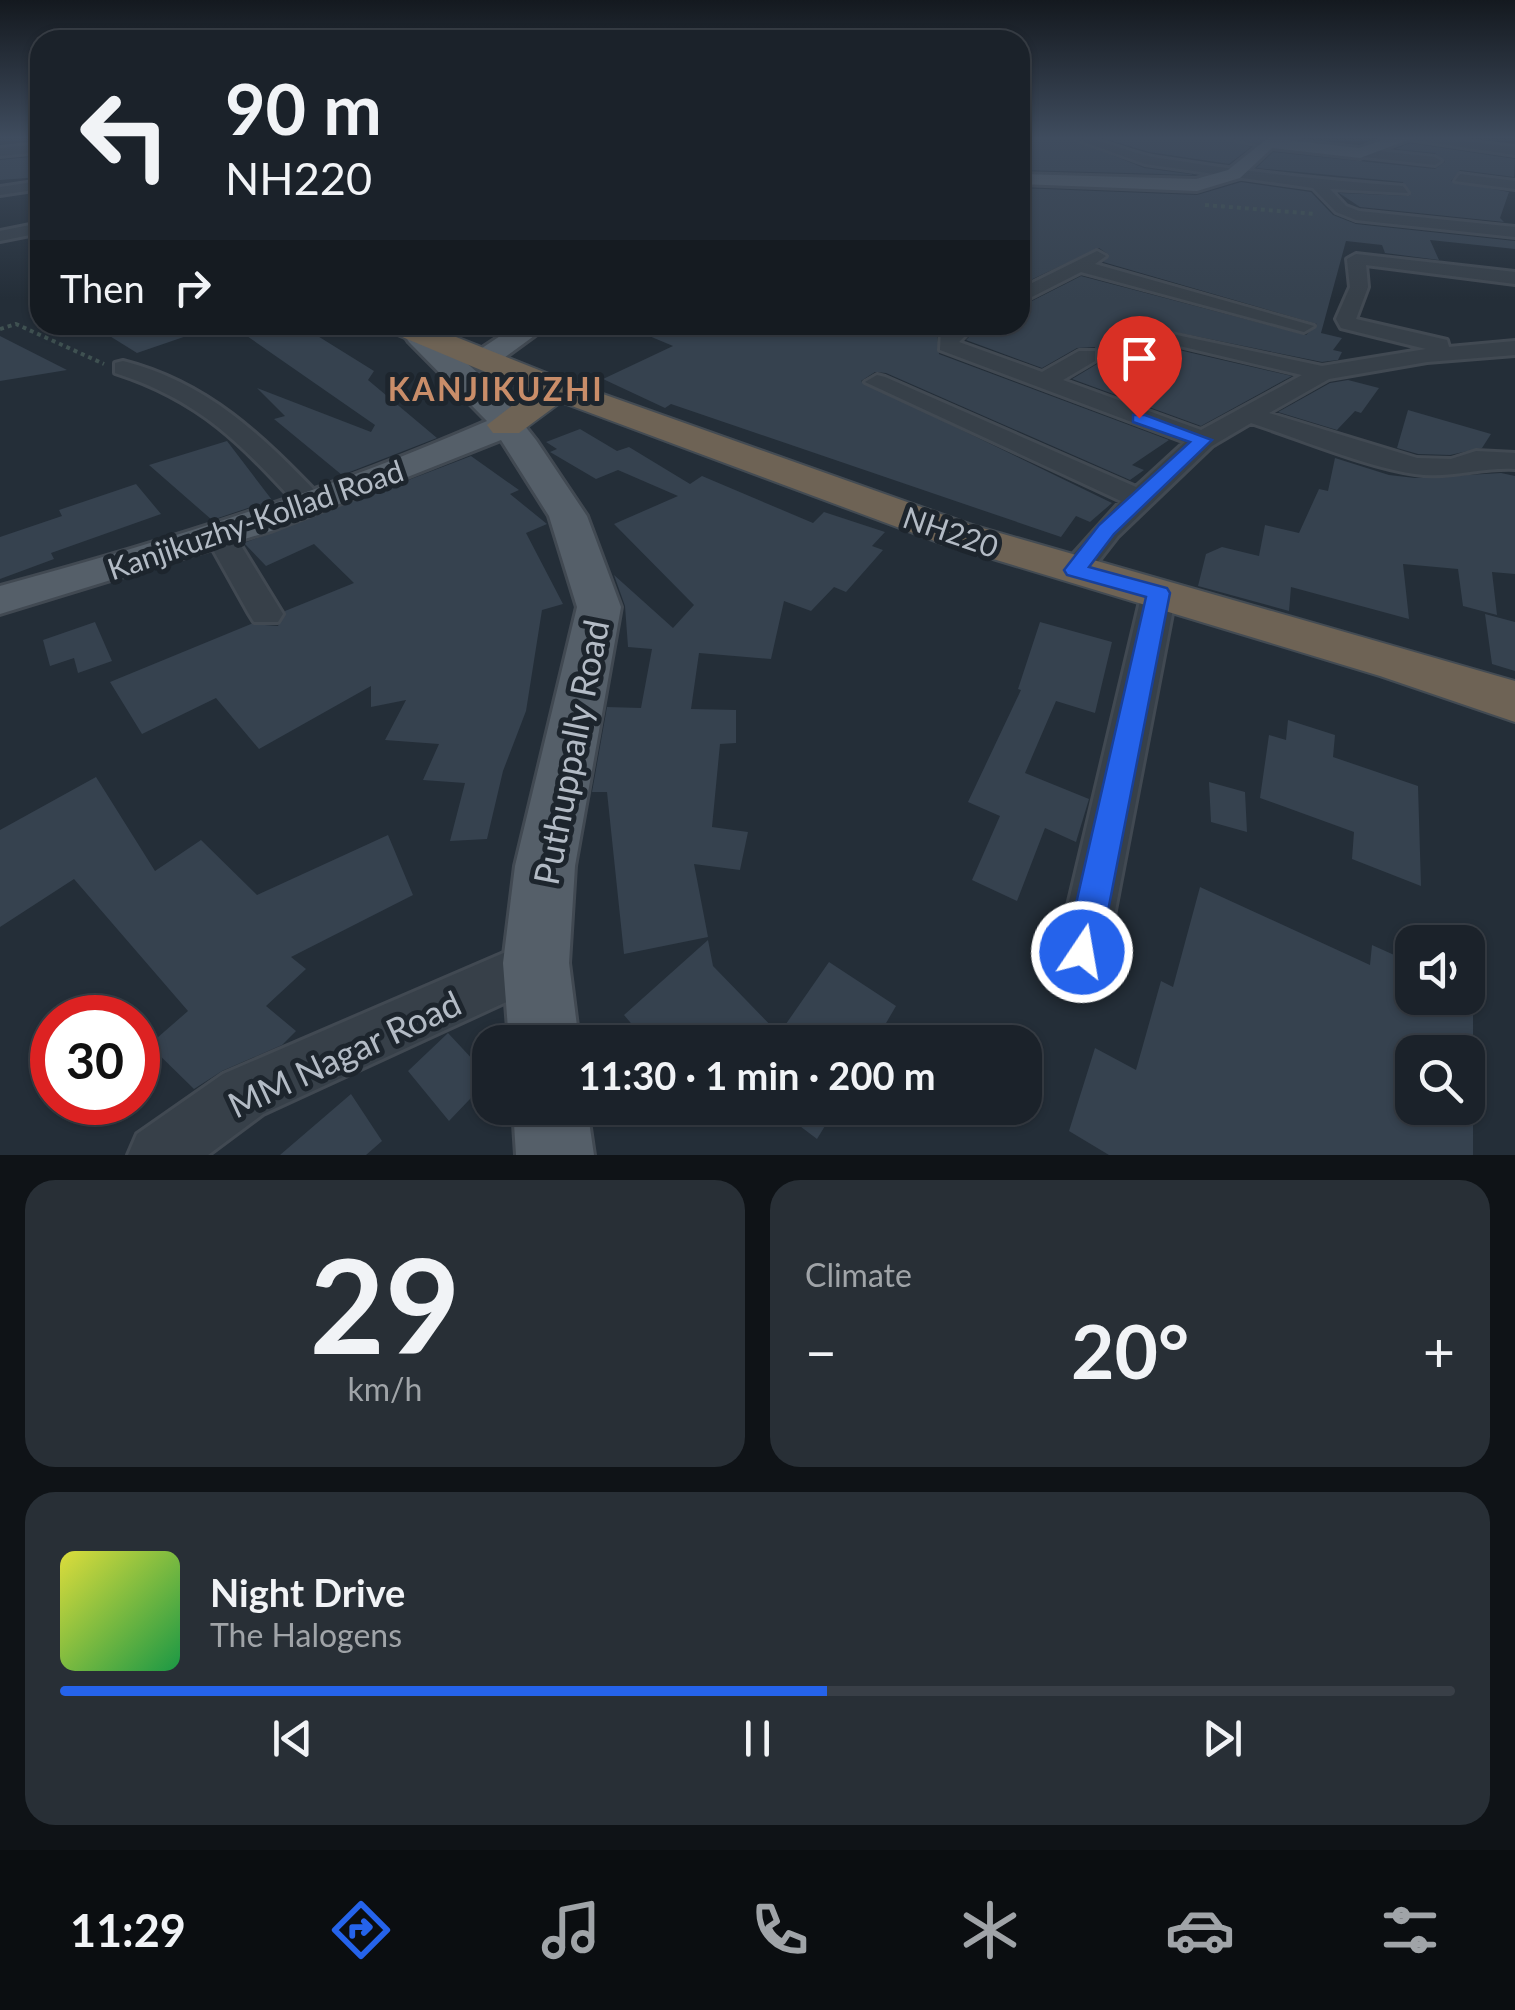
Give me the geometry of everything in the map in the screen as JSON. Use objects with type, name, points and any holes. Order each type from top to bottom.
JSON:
[{"type":"highway","name":"NH220","points":[[421,335],[557,389],[956,534],[1515,702]]},
{"type":"highway","points":[[506,425],[557,389]]},
{"type":"main road","name":"Puthuppally Road","points":[[415,335],[484,395],[568,516],[599,607],[545,866],[536,964],[542,1025]]},
{"type":"main road","points":[[482,360],[520,335]]},
{"type":"main road","name":"Kanjikuzhy-Kollad Road","points":[[0,600],[221,537],[506,425]]},
{"type":"main road","points":[[552,1125],[555,1155]]},
{"type":"street","points":[[1325,191],[1347,213],[1515,232]]},
{"type":"street","points":[[12,213],[30,223]]},
{"type":"street","points":[[0,236],[30,230]]},
{"type":"street","points":[[1030,292],[1105,251]]},
{"type":"street","points":[[1348,324],[1346,318],[1359,288],[1358,258],[1515,278]]},
{"type":"street","points":[[1080,266],[1304,326]]},
{"type":"street","points":[[1238,299],[1468,350]]},
{"type":"street","points":[[948,335],[948,345],[1203,440]]},
{"type":"street","points":[[1175,338],[1220,356],[1322,373],[1468,350],[1515,348]]},
{"type":"street","points":[[1042,382],[1086,356]]},
{"type":"street","points":[[123,368],[173,382],[222,411],[312,504]]},
{"type":"street","points":[[1075,570],[1107,530],[1203,440],[1322,373]]},
{"type":"street","points":[[877,382],[1139,499]]},
{"type":"street","points":[[1250,415],[1416,466],[1453,467],[1476,459],[1515,460]]},
{"type":"street","points":[[221,537],[266,614]]},
{"type":"street","points":[[1082,952],[1159,593]]},
{"type":"street","name":"MM Nagar Road","points":[[158,1155],[243,1094],[536,964]]},
{"type":"path","points":[[1198,191],[1200,201],[1214,208],[1347,213]]},
{"type":"path","points":[[0,329],[16,324],[30,331]]},
{"type":"path","points":[[38,335],[89,360],[123,368]]},
{"type":"building","points":[[1030,191],[1197,195],[1211,191],[1311,192],[1333,215],[1356,224],[1515,241],[1515,249],[1430,240],[1439,260],[1385,253],[1382,245],[1346,241],[1321,333],[1342,338],[1333,350],[1342,352],[1338,360],[1322,362],[1165,330],[1166,347],[1292,376],[1201,426],[1072,379],[1097,364],[1095,347],[1077,348],[1042,368],[966,340],[971,335],[1030,335],[1030,302],[1081,276],[1306,335],[1317,324],[1103,262],[1109,255],[1099,248],[1030,280]]},
{"type":"building","points":[[1407,191],[1509,192],[1500,218],[1504,222],[1360,207],[1339,193],[1410,196]]},
{"type":"building","points":[[108,335],[190,335],[137,353]]},
{"type":"building","points":[[245,335],[316,335],[374,371],[368,380],[437,438],[342,475],[274,419],[285,416],[257,388],[371,432],[375,425]]},
{"type":"building","points":[[647,335],[937,335],[939,354],[1169,440],[1132,465],[1144,470],[1130,480],[886,373],[875,372],[861,381],[1112,503],[1090,522],[1076,516],[1061,537],[671,404],[665,408],[603,379],[673,346]]},
{"type":"building","points":[[0,336],[67,370],[0,381]]},
{"type":"building","points":[[1348,380],[1379,388],[1361,413],[1355,411],[1337,430],[1278,412],[1330,383]]},
{"type":"building","points":[[1408,410],[1491,434],[1482,448],[1450,455],[1418,454],[1397,448]]},
{"type":"building","points":[[580,429],[617,451],[629,447],[690,484],[702,476],[813,523],[824,512],[885,532],[872,546],[883,550],[846,592],[834,587],[811,611],[784,601],[771,659],[699,653],[691,709],[736,710],[736,743],[720,744],[712,827],[748,832],[740,870],[694,864],[708,937],[624,954],[607,792],[592,792],[607,707],[641,708],[652,649],[628,647],[625,606],[614,575],[673,628],[694,605],[614,524],[678,496],[618,470],[596,479],[550,452],[557,449],[546,442]]},
{"type":"building","points":[[227,441],[272,500],[212,520],[149,465]]},
{"type":"building","points":[[471,456],[519,490],[510,494],[547,524],[526,533],[563,604],[542,610],[526,711],[503,771],[487,839],[450,841],[465,783],[423,780],[439,744],[385,740],[406,700],[371,707],[371,686],[259,749],[216,698],[142,734],[110,682],[251,624],[278,626],[285,611],[354,583],[314,544],[266,566],[244,543]]},
{"type":"building","points":[[1335,458],[1389,475],[1415,478],[1501,473],[1515,476],[1515,574],[1492,572],[1497,615],[1463,606],[1458,569],[1403,564],[1409,619],[1291,587],[1289,611],[1198,586],[1206,554],[1222,547],[1259,556],[1265,525],[1299,533],[1319,489],[1328,491]]},
{"type":"building","points":[[136,484],[161,514],[51,553],[54,559],[0,579],[0,537],[62,516],[59,510]]},
{"type":"building","points":[[1485,614],[1515,622],[1515,671],[1492,664]]},
{"type":"building","points":[[95,622],[112,661],[78,673],[74,658],[50,666],[43,640]]},
{"type":"building","points":[[1040,622],[1112,642],[1095,713],[1056,701],[1025,773],[1089,799],[1076,842],[1045,828],[1017,901],[972,880],[1000,816],[968,802],[1021,690],[1018,689]]},
{"type":"building","points":[[1288,720],[1335,735],[1333,757],[1418,786],[1421,886],[1352,859],[1354,832],[1260,798],[1269,735],[1286,740]]},
{"type":"building","points":[[96,777],[155,871],[201,840],[257,895],[388,835],[413,895],[291,957],[306,969],[266,1006],[296,1031],[282,1045],[222,1071],[194,1089],[160,1056],[160,1035],[188,1011],[74,879],[0,927],[0,830]]},
{"type":"building","points":[[1209,782],[1245,792],[1247,832],[1211,822]]},
{"type":"building","points":[[1200,887],[1370,965],[1372,945],[1395,955],[1395,1015],[1473,1015],[1473,1035],[1395,1035],[1395,1125],[1473,1125],[1473,1155],[1109,1155],[1069,1131],[1095,1048],[1136,1070],[1161,981],[1173,987]]},
{"type":"building","points":[[708,940],[713,966],[770,1025],[633,1025],[624,1015]]},
{"type":"building","points":[[829,962],[896,1006],[885,1025],[785,1025]]},
{"type":"building","points":[[448,1033],[472,1059],[472,1097],[449,1121],[408,1071]]},
{"type":"building","points":[[351,1094],[382,1141],[366,1155],[280,1155]]},
{"type":"building","points":[[798,1125],[826,1125],[817,1139]]},
{"type":"district","name":"KANJIKUZHI","points":[[496,388]]},
{"type":"route","points":[[1082,952],[1159,593],[1075,570],[1107,530],[1203,440],[1139,418]]}]
